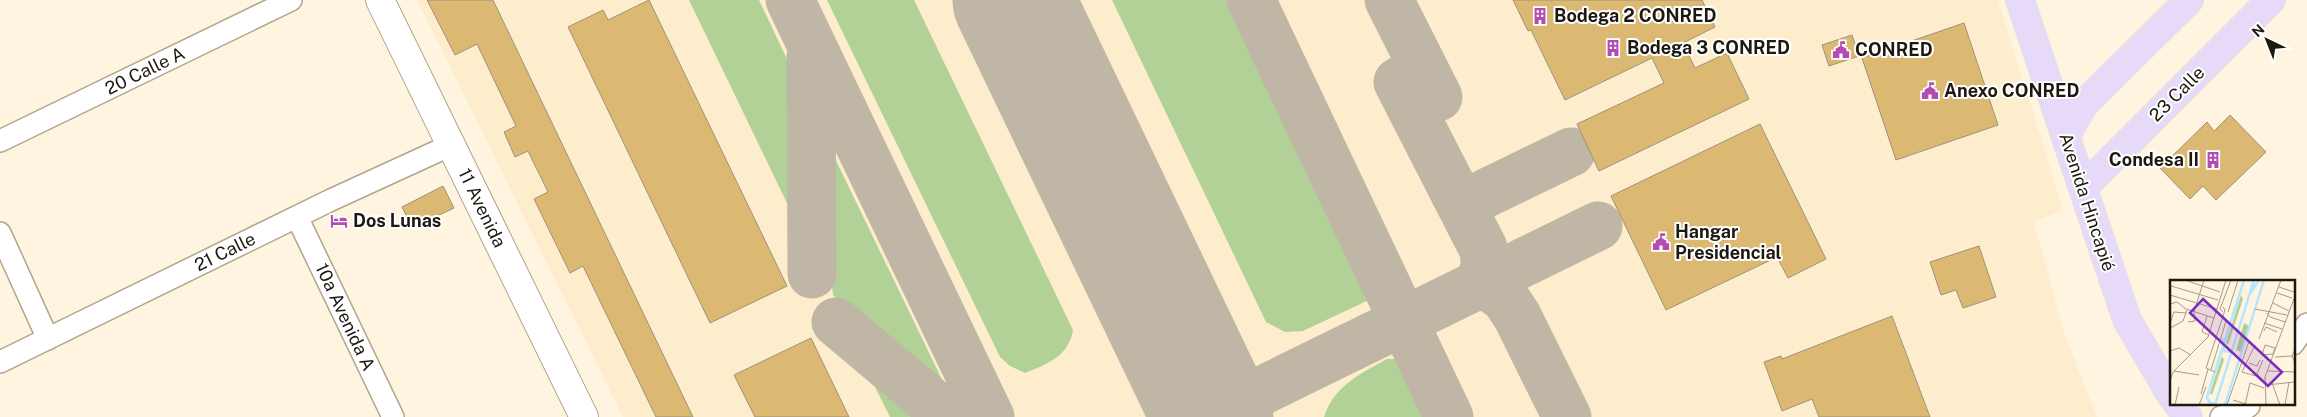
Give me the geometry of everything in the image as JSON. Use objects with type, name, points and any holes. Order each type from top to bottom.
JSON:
[{"type":"main road","name":"11 Avenida","points":[[380,0],[584,417]]},
{"type":"main road","name":"Avenida Hincapié","points":[[2020,0],[2127,320],[2170,392]]},
{"type":"main road","points":[[2066,139],[2077,114],[2094,93],[2189,0]]},
{"type":"main road","name":"23 Calle","points":[[2083,188],[2271,0]]},
{"type":"main road","points":[[2046,80],[2053,86],[2070,93],[2094,93]]},
{"type":"main road","name":"Avenida Hincapié","points":[[2178,404],[2188,417]]},
{"type":"street","name":"20 Calle A","points":[[0,141],[291,0]]},
{"type":"street","name":"21 Calle","points":[[0,362],[297,216],[451,145]]},
{"type":"street","name":"10a Avenida A","points":[[297,216],[393,417]]},
{"type":"street","points":[[0,233],[48,339]]},
{"type":"street","points":[[2294,343],[2307,324]]},
{"type":"street","points":[[2189,404],[2202,413],[2214,417]]},
{"type":"street","points":[[2220,417],[2248,409]]},
{"type":"shaded area","points":[[417,0],[1998,0],[2063,209],[2034,223],[2064,332],[2097,417],[623,417]]},
{"type":"green space","points":[[689,0],[759,0],[794,74],[798,89],[800,230]]},
{"type":"green space","points":[[827,0],[914,0],[1073,330],[1067,346],[1056,358],[1025,373],[1010,366],[1000,357]]},
{"type":"green space","points":[[1112,0],[1229,0],[1373,298],[1303,331],[1285,332],[1266,322]]},
{"type":"green space","points":[[828,144],[950,396],[949,399],[945,400],[941,397],[833,295],[819,154],[820,148]]},
{"type":"green space","points":[[1387,359],[1394,359],[1402,365],[1426,417],[1324,417],[1328,406],[1341,389],[1358,376]]},
{"type":"green space","points":[[867,367],[871,367],[927,417],[890,417],[867,371]]},
{"type":"building","points":[[427,0],[493,0],[693,417],[656,417],[583,266],[570,273],[534,199],[548,192],[528,151],[515,157],[504,132],[516,126],[477,44],[455,55]]},
{"type":"building","points":[[649,0],[787,286],[710,323],[568,27],[603,10],[608,20]]},
{"type":"building","points":[[1513,0],[1702,0],[1715,27],[1683,43],[1695,68],[1727,53],[1749,99],[1599,171],[1577,124],[1664,83],[1652,58],[1565,100],[1531,30],[1528,31]]},
{"type":"building","name":"Anexo CONRED","points":[[1964,23],[1998,125],[1896,160],[1862,58]]},
{"type":"building","name":"CONRED","points":[[1852,35],[1859,56],[1829,66],[1822,45]]},
{"type":"building","name":"Condesa II","points":[[2230,115],[2266,152],[2216,200],[2203,186],[2190,199],[2160,168],[2207,122],[2214,131]]},
{"type":"building","points":[[1760,124],[1826,259],[1788,278],[1777,257],[1666,310],[1611,196]]},
{"type":"building","points":[[443,186],[454,208],[412,228],[402,207]]},
{"type":"building","points":[[1979,246],[1996,297],[1963,308],[1956,290],[1941,295],[1930,262]]},
{"type":"building","points":[[1892,316],[1930,417],[1819,417],[1812,399],[1782,411],[1764,362],[1781,356],[1782,359]]},
{"type":"building","points":[[811,338],[849,417],[755,417],[734,375]]},
{"type":"taxiway","points":[[790,0],[990,417]]},
{"type":"taxiway","points":[[1251,0],[1449,417]]},
{"type":"taxiway","points":[[1389,0],[1438,97]]},
{"type":"taxiway","points":[[811,56],[812,274]]},
{"type":"taxiway","points":[[1423,67],[1398,82],[1483,248],[1485,267],[1478,285],[1491,288],[1505,298],[1517,316],[1567,417]]},
{"type":"taxiway","points":[[1455,194],[1467,199],[1474,199],[1571,152]]},
{"type":"taxiway","points":[[1202,393],[1226,397],[1255,394],[1598,226]]},
{"type":"taxiway","points":[[836,322],[949,417]]},
{"type":"runway","points":[[1013,0],[1213,417]]},
{"type":"place","name":"Bodega 2 CONRED","points":[[1540,16]]},
{"type":"place","name":"Bodega 3 CONRED","points":[[1613,48]]},
{"type":"place","name":"CONRED","points":[[1841,50]]},
{"type":"place","name":"Anexo CONRED","points":[[1930,91]]},
{"type":"place","name":"Condesa II","points":[[2213,160]]},
{"type":"place","name":"Dos Lunas","points":[[339,221]]},
{"type":"place","name":"Hangar Presidencial","points":[[1661,242]]}]
